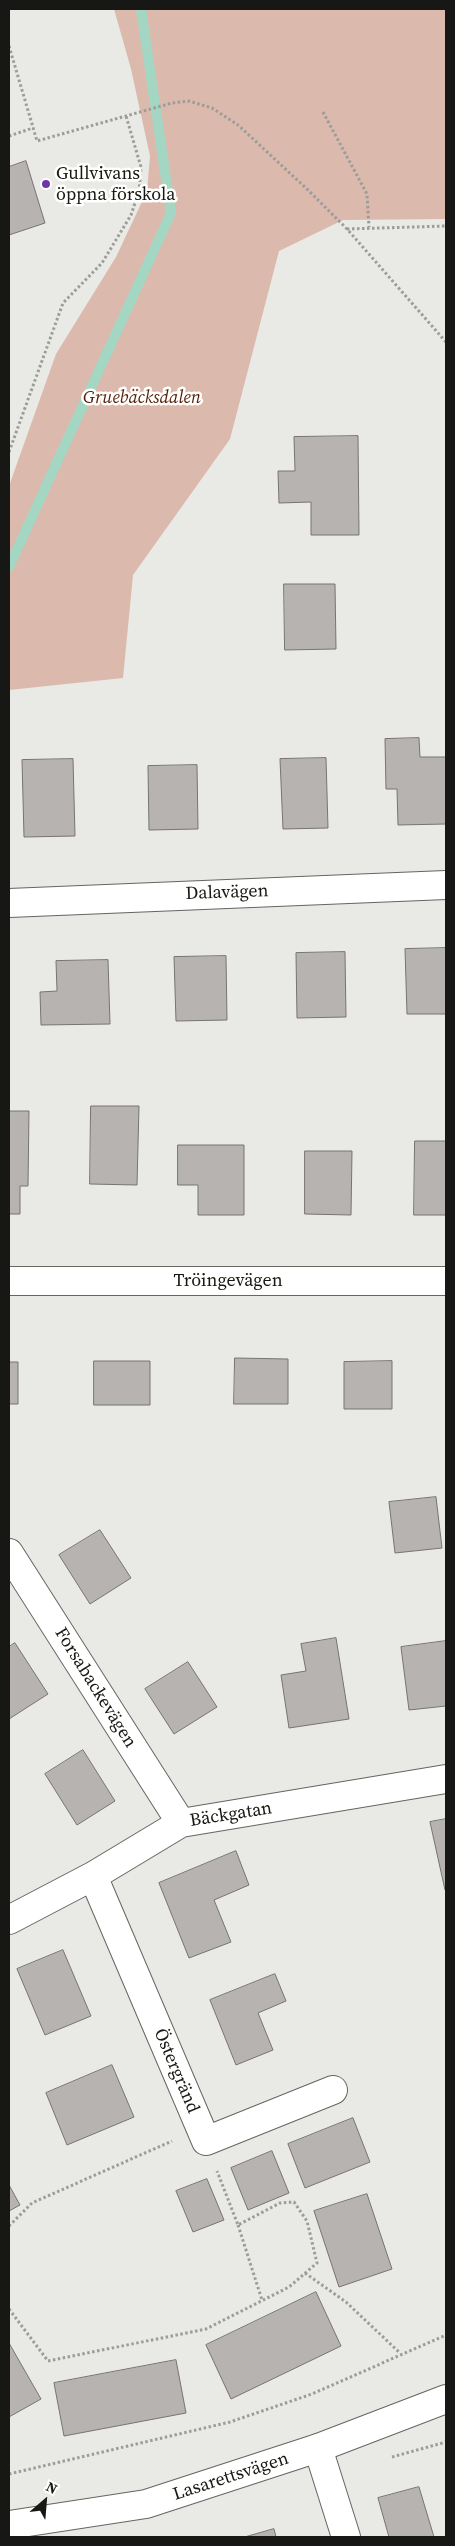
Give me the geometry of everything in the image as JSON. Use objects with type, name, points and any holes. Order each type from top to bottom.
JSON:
[{"type":"street","name":"Dalavägen","points":[[9,903],[446,885]]},
{"type":"street","name":"Tröingevägen","points":[[9,1281],[446,1281]]},
{"type":"street","name":"Forsabackevägen","points":[[9,1553],[181,1823]]},
{"type":"street","name":"Bäckgatan","points":[[9,1920],[93,1876],[181,1823],[446,1779]]},
{"type":"street","name":"Östergränd","points":[[93,1876],[203,2135]]},
{"type":"street","points":[[203,2135],[333,2090]]},
{"type":"street","name":"Lasarettsvägen","points":[[9,2525],[146,2504],[318,2448],[446,2399]]},
{"type":"street","points":[[318,2448],[346,2537]]},
{"type":"path","points":[[9,46],[37,141],[145,110],[172,103],[190,101],[204,106],[238,125],[347,229],[446,342]]},
{"type":"path","points":[[323,112],[367,194],[369,227]]},
{"type":"path","points":[[9,452],[62,304],[102,263],[131,215],[139,191],[142,167],[126,116]]},
{"type":"path","points":[[9,136],[33,128]]},
{"type":"path","points":[[347,229],[446,226]]},
{"type":"path","points":[[9,2226],[32,2203],[203,2135],[238,2225],[262,2300]]},
{"type":"path","points":[[9,2309],[48,2361],[206,2329],[289,2286],[317,2262],[307,2220],[294,2202],[280,2204],[238,2225]]},
{"type":"path","points":[[305,2273],[346,2302],[400,2353]]},
{"type":"path","points":[[9,2474],[230,2422],[312,2394],[400,2353],[446,2335]]},
{"type":"green space","name":"Gruebäcksdalen","points":[[114,9],[446,9],[446,219],[343,220],[279,251],[230,439],[133,575],[123,678],[9,690],[9,486],[56,354],[116,257],[147,191],[150,156],[131,69]]},
{"type":"building","points":[[26,161],[45,223],[9,235],[9,167]]},
{"type":"building","points":[[358,436],[359,535],[311,535],[311,502],[279,503],[278,471],[295,471],[294,437]]},
{"type":"building","points":[[284,584],[335,584],[336,649],[285,650]]},
{"type":"building","points":[[419,738],[420,757],[446,757],[446,824],[398,825],[397,789],[386,789],[385,739]]},
{"type":"building","points":[[326,758],[328,828],[283,829],[280,759]]},
{"type":"building","points":[[73,759],[75,836],[24,837],[22,760]]},
{"type":"building","points":[[197,765],[198,829],[149,830],[148,766]]},
{"type":"building","points":[[446,948],[446,1014],[407,1014],[405,949]]},
{"type":"building","points":[[345,952],[346,1017],[297,1018],[296,953]]},
{"type":"building","points":[[226,956],[227,1020],[176,1021],[174,957]]},
{"type":"building","points":[[108,960],[110,1024],[41,1025],[40,992],[57,991],[56,961]]},
{"type":"building","points":[[91,1106],[139,1106],[137,1185],[90,1184]]},
{"type":"building","points":[[9,1111],[29,1111],[28,1186],[20,1186],[20,1214],[9,1214]]},
{"type":"building","points":[[415,1141],[446,1141],[446,1215],[414,1215]]},
{"type":"building","points":[[178,1145],[244,1145],[244,1215],[198,1215],[198,1185],[178,1185]]},
{"type":"building","points":[[305,1151],[352,1151],[351,1215],[305,1214]]},
{"type":"building","points":[[235,1358],[288,1359],[288,1404],[234,1404]]},
{"type":"building","points":[[94,1361],[150,1361],[150,1405],[94,1405]]},
{"type":"building","points":[[392,1361],[392,1409],[344,1409],[344,1362]]},
{"type":"building","points":[[9,1362],[18,1362],[18,1404],[9,1404]]},
{"type":"building","points":[[436,1497],[442,1548],[395,1553],[389,1502]]},
{"type":"building","points":[[100,1530],[131,1578],[90,1604],[59,1555]]},
{"type":"building","points":[[336,1638],[349,1719],[289,1728],[281,1675],[306,1671],[301,1644]]},
{"type":"building","points":[[446,1641],[446,1706],[409,1710],[401,1647]]},
{"type":"building","points":[[15,1643],[48,1694],[9,1719],[9,1647]]},
{"type":"building","points":[[188,1662],[217,1707],[174,1734],[145,1689]]},
{"type":"building","points":[[83,1750],[115,1801],[77,1825],[45,1774]]},
{"type":"building","points":[[446,1819],[446,1890],[445,1890],[430,1822]]},
{"type":"building","points":[[236,1851],[249,1885],[214,1900],[231,1942],[189,1958],[159,1883]]},
{"type":"building","points":[[63,1950],[91,2016],[45,2035],[17,1969]]},
{"type":"building","points":[[275,1974],[286,2001],[258,2013],[273,2050],[236,2065],[210,2000]]},
{"type":"building","points":[[112,2065],[134,2117],[67,2145],[46,2093]]},
{"type":"building","points":[[353,2118],[370,2162],[305,2188],[288,2144]]},
{"type":"building","points":[[272,2151],[289,2193],[248,2210],[231,2168]]},
{"type":"building","points":[[207,2179],[224,2220],[193,2232],[176,2191]]},
{"type":"building","points":[[9,2185],[20,2205],[9,2211]]},
{"type":"building","points":[[367,2194],[392,2269],[339,2287],[314,2211]]},
{"type":"building","points":[[316,2292],[341,2346],[231,2399],[206,2345]]},
{"type":"building","points":[[9,2343],[41,2399],[9,2417]]},
{"type":"building","points":[[176,2360],[186,2413],[64,2436],[54,2383]]},
{"type":"building","points":[[419,2487],[434,2537],[389,2537],[378,2498]]},
{"type":"building","points":[[274,2529],[276,2537],[245,2537]]},
{"type":"waterway","points":[[9,567],[171,213],[141,9]]},
{"type":"place","name":"Gullvivans öppna förskola","points":[[46,184]]}]
